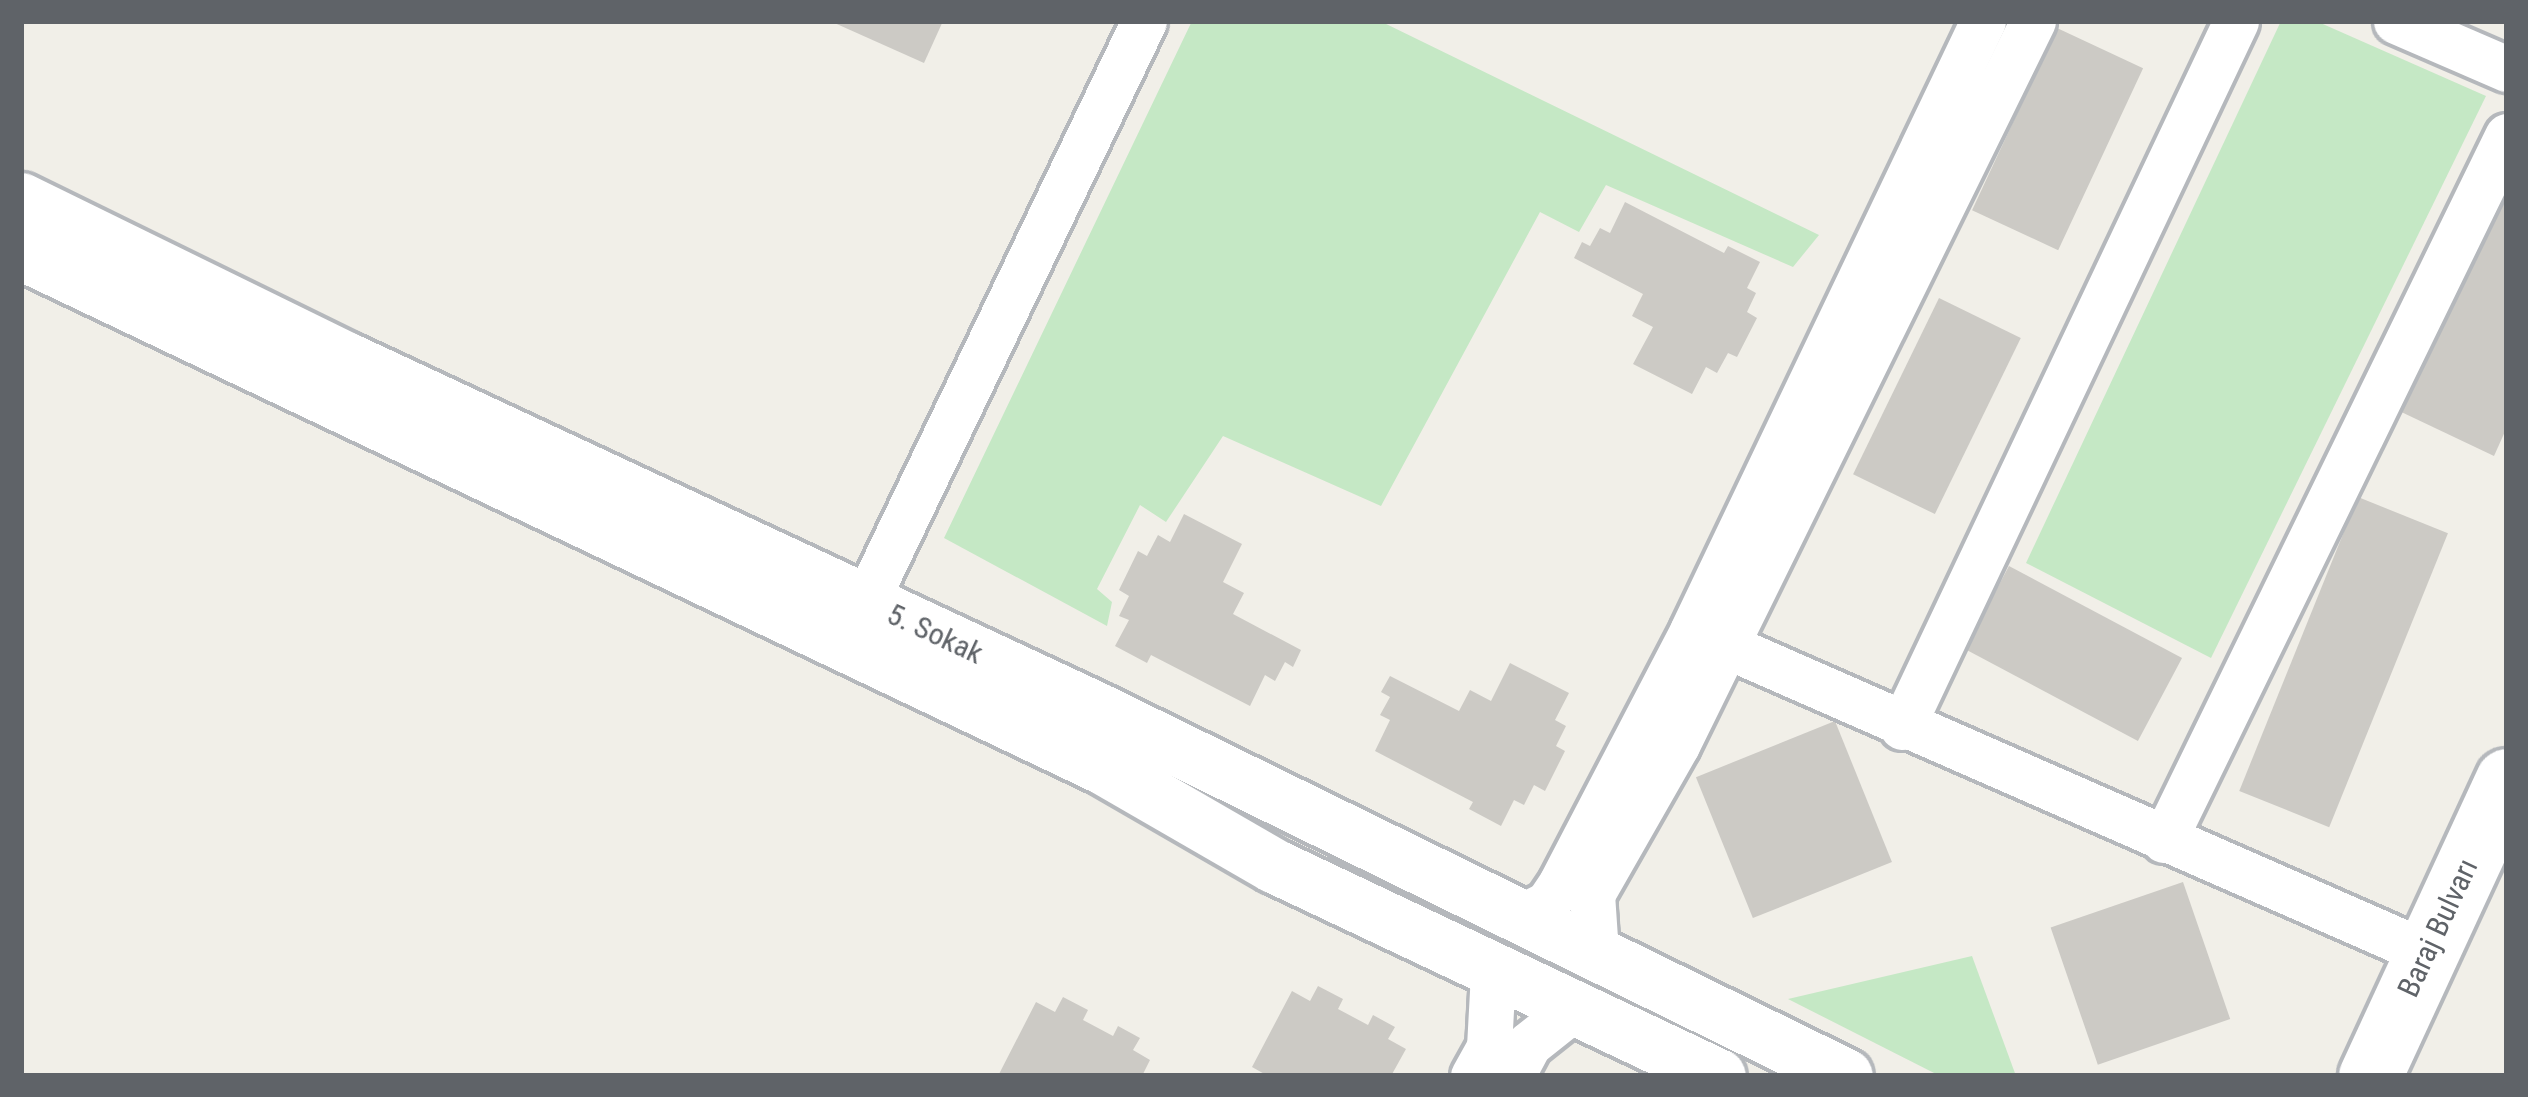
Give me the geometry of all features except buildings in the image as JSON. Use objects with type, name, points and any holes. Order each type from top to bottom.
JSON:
[{"type":"main road","name":"Baraj Bulvarı","points":[[2370,1076],[2507,780]]},
{"type":"street","points":[[866,602],[1144,21]]},
{"type":"street","points":[[1524,915],[1547,904],[1561,883],[1692,631],[1983,21]]},
{"type":"street","points":[[1596,953],[1592,894],[1727,646],[2032,21]]},
{"type":"street","points":[[1902,727],[2236,21]]},
{"type":"street","points":[[2396,21],[2507,69]]},
{"type":"street","points":[[2164,840],[2507,136]]},
{"type":"street","name":"5. Sokak","points":[[21,200],[1524,915],[1846,1076]]},
{"type":"street","name":"5. Sokak","points":[[21,253],[1106,769],[1274,866],[1719,1076]]},
{"type":"street","points":[[1727,646],[1902,727],[2427,953]]},
{"type":"street","points":[[1474,1076],[1489,1047],[1493,973]]},
{"type":"street","points":[[1512,1076],[1529,1044],[1577,1006]]},
{"type":"green space","points":[[1192,21],[1380,21],[1819,235],[1793,267],[1606,185],[1579,232],[1540,212],[1381,506],[1223,436],[1166,522],[1140,505],[1097,589],[1112,602],[1107,626],[944,538]]},
{"type":"green space","points":[[2281,21],[2316,21],[2486,96],[2211,658],[2026,563]]},
{"type":"green space","points":[[1972,956],[2016,1076],[1940,1076],[1788,999]]}]
